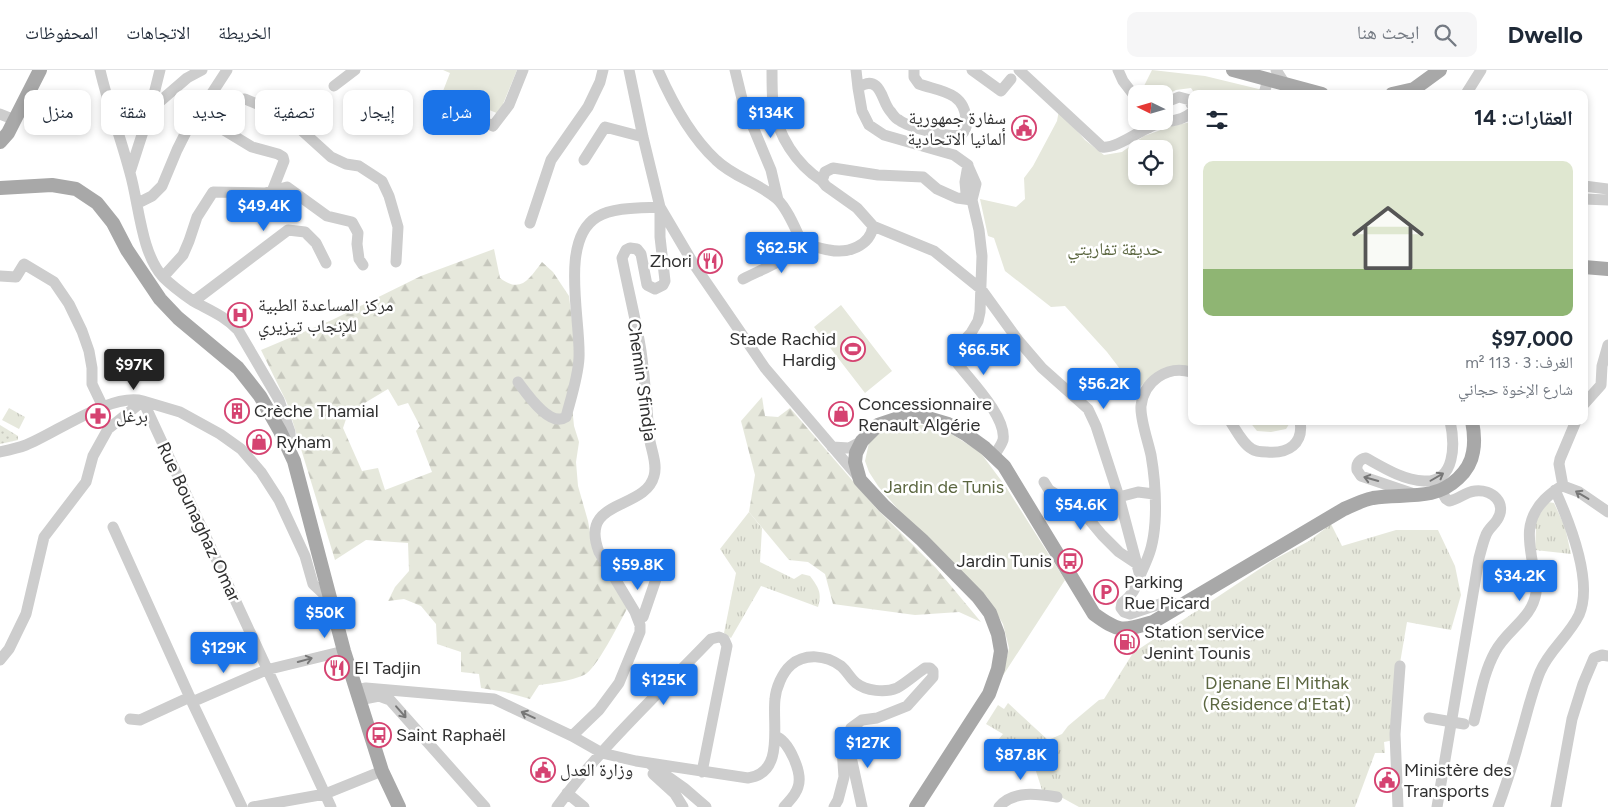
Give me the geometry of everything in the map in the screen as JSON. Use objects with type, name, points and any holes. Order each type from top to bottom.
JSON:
[{"type":"main road","points":[[0,142],[8,133],[40,70]]},
{"type":"main road","points":[[1233,70],[1272,75],[1285,84],[1307,90]]},
{"type":"main road","points":[[1410,90],[1414,89],[1440,70]]},
{"type":"main road","points":[[0,188],[52,185],[76,189],[97,203],[113,223],[127,250],[160,299],[178,318],[227,358],[254,387],[291,455],[329,599],[357,695],[382,771],[399,807]]},
{"type":"main road","points":[[1588,267],[1608,269]]},
{"type":"main road","points":[[916,807],[989,694],[998,669],[1000,651],[998,634],[990,613],[978,597],[922,540],[884,506],[860,480],[856,453],[862,441],[878,425],[902,417],[921,416],[948,424],[985,448],[1004,466],[1094,614],[1110,626],[1125,629],[1153,622],[1344,509],[1372,498],[1417,495],[1441,490],[1462,474],[1468,465],[1473,454],[1472,425]]},
{"type":"street","points":[[100,70],[130,172],[143,233],[150,254],[163,277],[194,302],[228,321],[241,336],[280,400],[290,432],[291,455]]},
{"type":"street","points":[[155,90],[160,70]]},
{"type":"street","points":[[164,98],[187,78],[202,70]]},
{"type":"street","points":[[214,90],[227,70]]},
{"type":"street","points":[[334,86],[355,70]]},
{"type":"street","points":[[490,125],[493,126],[509,106],[523,70]]},
{"type":"street","points":[[530,223],[551,160],[588,107],[600,82],[603,70]]},
{"type":"street","name":"Chemin Sfindja","points":[[629,70],[660,207],[660,237],[665,281],[663,285],[655,289],[647,285],[641,254],[637,249],[628,248],[622,255],[641,351],[649,437],[655,466],[654,476],[646,489],[601,517],[594,531],[595,543],[599,552],[638,619]]},
{"type":"street","points":[[658,70],[678,112],[716,161],[778,200]]},
{"type":"street","points":[[735,70],[744,103],[771,170],[778,200],[802,243],[831,251],[848,250],[865,243],[872,235],[874,226]]},
{"type":"street","points":[[772,70],[773,104],[777,123],[794,155],[810,172],[856,208],[874,226],[934,251],[981,289],[1018,340],[1042,368],[1088,408],[1096,426],[1119,497],[1139,570]]},
{"type":"street","points":[[856,70],[862,111],[869,125],[884,135],[954,155],[968,165],[965,182],[966,193],[972,200],[979,230],[982,256],[981,289],[978,321],[971,333],[956,348],[954,357],[1000,421],[1003,438],[1000,448],[993,456]]},
{"type":"street","points":[[858,88],[866,84],[876,86],[890,111],[900,121],[949,136],[958,136],[963,133],[966,126],[963,106],[948,92],[919,84],[914,76],[914,70]]},
{"type":"street","points":[[972,70],[1001,91],[1011,79]]},
{"type":"street","points":[[1019,70],[1102,147],[1110,147],[1151,126],[1162,122],[1183,119],[1188,115]]},
{"type":"street","points":[[1118,70],[1128,87]]},
{"type":"street","points":[[1468,90],[1480,70]]},
{"type":"street","points":[[1266,90],[1272,75]]},
{"type":"street","points":[[1173,99],[1178,97],[1188,100]]},
{"type":"street","points":[[245,99],[270,110],[278,118],[299,128],[331,157],[346,164],[359,166],[382,181],[389,196],[398,227],[396,262]]},
{"type":"street","points":[[0,114],[15,120]]},
{"type":"street","points":[[584,160],[605,127],[643,137]]},
{"type":"street","points":[[130,172],[142,135]]},
{"type":"street","points":[[138,203],[152,196],[162,186],[184,135]]},
{"type":"street","points":[[232,135],[252,147],[283,157],[284,161],[273,190]]},
{"type":"street","points":[[822,181],[825,172],[833,168],[878,175],[923,177],[937,189],[957,198],[972,200]]},
{"type":"street","points":[[1588,186],[1608,189]]},
{"type":"street","points":[[163,277],[183,255],[197,217],[212,192],[264,193],[287,187],[327,216],[352,222],[358,233],[359,259],[363,265]]},
{"type":"street","points":[[1588,199],[1608,200]]},
{"type":"street","points":[[518,382],[539,408],[553,419],[560,420],[566,417],[579,359],[575,274],[580,237],[589,223],[604,213],[633,208],[660,207],[693,262],[765,368],[860,480]]},
{"type":"street","points":[[194,302],[288,230],[305,232],[316,244],[326,263]]},
{"type":"street","points":[[742,279],[783,258],[802,243]]},
{"type":"street","points":[[0,276],[16,276],[24,264],[54,282],[69,304],[82,331],[89,351],[92,384],[103,408]]},
{"type":"street","points":[[1588,400],[1601,385],[1602,366],[1608,345]]},
{"type":"street","points":[[1180,606],[1175,602],[1169,601],[1132,614],[1124,612],[1121,608],[1122,603],[1131,596],[1139,570],[1148,558],[1155,525],[1151,456],[1141,408],[1144,392],[1149,384],[1159,376],[1180,370],[1188,371]]},
{"type":"street","points":[[0,452],[25,446],[111,403],[134,398],[180,412],[220,434],[242,449],[279,500],[305,556],[313,584],[329,599]]},
{"type":"street","points":[[0,660],[9,649],[26,614],[44,538],[86,482],[93,456],[108,428],[143,401]]},
{"type":"street","name":"Rue Bounaghaz Omar","points":[[143,401],[331,807]]},
{"type":"street","points":[[1233,425],[1252,449],[1278,453],[1288,450],[1299,438],[1301,425]]},
{"type":"street","points":[[1417,495],[1361,476],[1357,470],[1357,464],[1360,460],[1366,458],[1392,472],[1415,480],[1432,481],[1443,474],[1450,464],[1453,436],[1451,425]]},
{"type":"street","points":[[1498,807],[1514,761],[1540,670],[1578,616],[1581,607],[1581,567],[1574,534],[1559,488],[1560,459],[1574,425]]},
{"type":"street","points":[[832,447],[849,448],[862,441]]},
{"type":"street","points":[[1044,482],[1048,490],[1057,495],[1072,499],[1102,536],[1139,570]]},
{"type":"street","points":[[1559,488],[1579,492],[1608,512]]},
{"type":"street","points":[[1430,718],[1469,723],[1485,672],[1496,650],[1530,612],[1534,602],[1536,582],[1530,549],[1531,518],[1535,510],[1559,488]]},
{"type":"street","points":[[1437,807],[1479,558],[1486,535],[1497,520],[1501,509],[1499,501],[1488,492],[1476,490],[1450,501],[1446,499],[1441,490]]},
{"type":"street","points":[[1119,497],[1138,492],[1154,494]]},
{"type":"street","points":[[114,528],[191,700],[242,807]]},
{"type":"street","points":[[572,736],[599,710],[619,683],[638,639],[640,625],[638,619],[643,617],[656,579]]},
{"type":"street","points":[[558,807],[602,753],[711,639],[719,637],[724,639],[727,646],[702,772]]},
{"type":"street","points":[[130,719],[140,720],[266,670],[344,651]]},
{"type":"street","points":[[1556,807],[1568,737],[1583,684],[1594,658],[1602,655],[1608,656]]},
{"type":"street","points":[[357,695],[366,688],[385,694],[494,699],[572,736],[602,753],[636,761],[748,778],[764,772],[770,763],[775,736],[775,699],[781,679],[790,666],[803,658],[816,657],[832,661],[841,666],[856,683],[876,690],[896,688],[925,668],[932,670],[933,677],[907,706],[877,718],[862,720],[847,734],[842,749],[844,777],[838,800],[834,807]]},
{"type":"street","points":[[1398,807],[1394,753],[1400,666]]},
{"type":"street","points":[[385,694],[485,807]]},
{"type":"street","points":[[847,734],[849,752],[862,807]]},
{"type":"street","points":[[775,736],[783,740],[792,755],[799,774],[798,787],[784,807]]},
{"type":"street","points":[[636,761],[660,778],[675,794],[683,807]]},
{"type":"street","points":[[649,763],[684,788],[706,807]]},
{"type":"street","points":[[253,807],[325,794],[382,771]]},
{"type":"street","points":[[568,793],[584,807]]},
{"type":"street","points":[[998,807],[1003,802],[1021,794],[1057,797]]},
{"type":"green space","points":[[443,70],[517,70],[499,114],[490,110],[490,90],[443,90],[450,73]]},
{"type":"green space","points":[[1152,70],[1205,76],[1263,90],[1192,90],[1191,88],[1173,92],[1173,85],[1144,85]]},
{"type":"green space","name":"حديقة تفاريتي","points":[[1059,110],[1085,140],[1104,155],[1122,152],[1128,148],[1128,185],[1173,185],[1173,140],[1138,140],[1161,130],[1173,130],[1173,126],[1188,123],[1188,367],[1158,372],[1136,390],[1107,352],[1065,306],[1051,307],[1005,271],[994,238],[988,236],[980,199],[1016,207],[1025,199],[1024,178],[1033,166],[1057,121]]},
{"type":"green space","points":[[494,249],[500,278],[507,283],[514,285],[529,279],[542,262],[553,272],[569,296],[575,345],[572,406],[574,426],[579,442],[576,462],[578,486],[588,521],[592,544],[605,574],[621,593],[628,607],[602,655],[589,671],[574,679],[539,685],[530,699],[481,688],[479,674],[461,672],[461,652],[437,644],[436,624],[421,606],[404,599],[388,601],[395,587],[409,571],[408,543],[366,540],[335,560],[287,403],[261,350],[332,320],[421,276]],"holes":[[[388,389],[398,406],[408,403],[420,426],[416,431],[432,472],[385,490],[378,468],[362,471],[343,428],[348,413]]]},
{"type":"green space","name":"Stade Rachid Hardig","points":[[841,305],[892,371],[865,393],[814,327]]},
{"type":"green space","points":[[762,397],[765,416],[778,417],[790,408],[876,508],[936,568],[981,622],[959,612],[915,615],[833,604],[825,574],[808,562],[789,560],[749,512],[755,475],[741,421]]},
{"type":"green space","points":[[9,408],[25,417],[19,429],[2,420]]},
{"type":"green space","points":[[0,425],[18,436],[18,440],[0,444]]},
{"type":"green space","name":"Jardin de Tunis","points":[[906,425],[926,425],[945,430],[980,452],[1006,487],[1065,580],[1002,677],[1009,648],[1003,624],[987,597],[903,515],[878,486],[869,472],[865,461],[870,438],[888,429]]},
{"type":"green space","points":[[1252,425],[1288,425],[1286,429],[1271,432],[1257,431]]},
{"type":"green space","points":[[1548,502],[1554,503],[1565,527],[1571,554],[1535,550],[1536,529],[1532,526]]},
{"type":"green space","points":[[749,512],[762,528],[760,562],[794,579],[802,574],[810,576],[816,584],[820,598],[818,607],[761,586],[731,638],[724,633],[736,573],[720,549]]},
{"type":"green space","name":"Djenane El Mithak (Résidence d'Etat)","points":[[1331,524],[1342,546],[1396,530],[1438,530],[1455,566],[1461,595],[1451,630],[1407,622],[1400,663],[1394,740],[1384,742],[1385,753],[1375,753],[1355,807],[1079,807],[1059,796],[1043,793],[1034,765],[998,740],[1003,734],[986,724],[998,705],[1004,709],[1008,703],[1048,740],[1062,734],[1068,726],[1099,700],[1104,699],[1133,653],[1273,560],[1309,541]]},
{"type":"place","name":"سفارة جمهورية ألمانيا الاتحادية","points":[[1024,128]]},
{"type":"place","name":"Zhori","points":[[710,261]]},
{"type":"place","name":"مركز المساعدة الطبية للإنجاب تيزيري","points":[[240,315]]},
{"type":"place","name":"Stade Rachid Hardig","points":[[853,349]]},
{"type":"place","name":"Crèche Thamial","points":[[237,411]]},
{"type":"place","name":"Concessionnaire Renault Algérie","points":[[841,414]]},
{"type":"place","name":"برغل","points":[[98,416]]},
{"type":"place","name":"Ryham","points":[[259,442]]},
{"type":"place","name":"Jardin Tunis","points":[[1070,561]]},
{"type":"place","name":"Parking Rue Picard","points":[[1106,592]]},
{"type":"place","name":"Station service Jenint Tounis","points":[[1127,642]]},
{"type":"place","name":"El Tadjin","points":[[337,668]]},
{"type":"place","name":"Saint Raphaël","points":[[379,735]]},
{"type":"place","name":"وزارة العدل","points":[[543,770]]},
{"type":"place","name":"Ministère des Transports","points":[[1387,780]]}]
